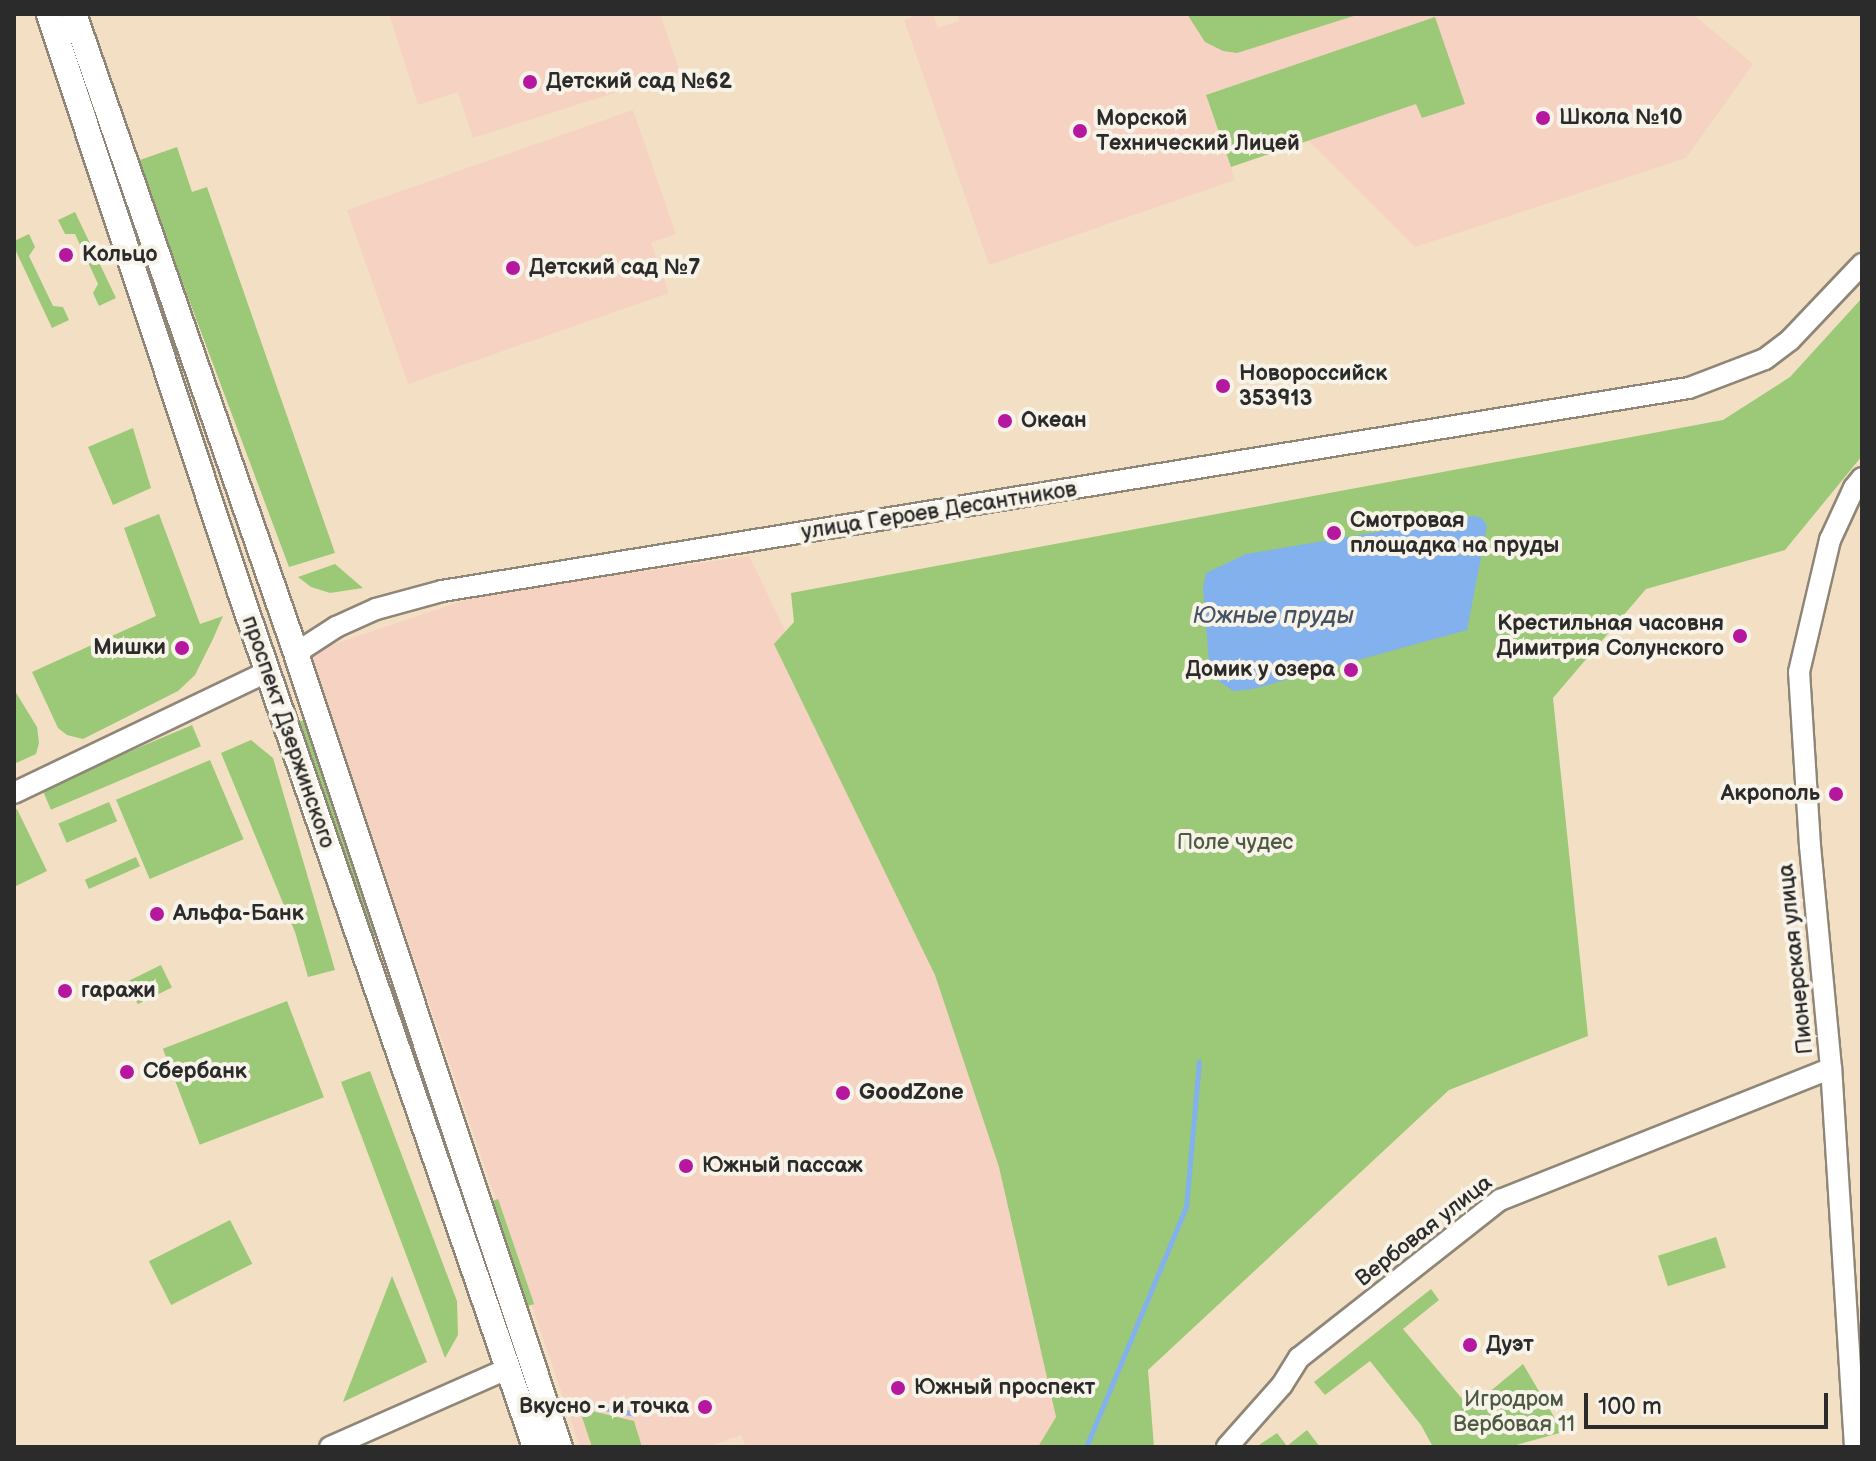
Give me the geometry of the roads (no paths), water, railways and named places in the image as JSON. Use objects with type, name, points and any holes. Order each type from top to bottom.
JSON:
[{"type":"street","name":"проспект Дзержинского","points":[[49,14],[267,672],[520,1364],[560,1447]]},
{"type":"street","name":"проспект Дзержинского","points":[[74,14],[296,653],[520,1364],[535,1447]]},
{"type":"street","name":"улица Героев Десантников","points":[[14,793],[267,672],[336,627],[376,609],[442,591],[1689,388],[1765,359],[1790,340],[1862,264]]},
{"type":"street","name":"Пионерская улица","points":[[1855,1447],[1831,1068],[1810,846],[1799,672],[1830,540],[1854,488],[1862,478]]},
{"type":"street","name":"Вербовая улица","points":[[1227,1447],[1282,1385],[1299,1358],[1500,1200],[1831,1068]]},
{"type":"street","points":[[330,1447],[520,1364]]},
{"type":"water","name":"Южные пруды","points":[[1473,516],[1482,518],[1487,526],[1467,630],[1253,689],[1233,691],[1210,675],[1203,588],[1206,573],[1246,554]]},
{"type":"waterway","points":[[1086,1447],[1186,1207],[1199,1062]]},
{"type":"waterway","points":[[553,1398],[635,1414]]},
{"type":"place","name":"Детский сад №62","points":[[530,82]]},
{"type":"place","name":"Школа №10","points":[[1543,118]]},
{"type":"place","name":"Морской Технический Лицей","points":[[1080,131]]},
{"type":"place","name":"Кольцо","points":[[66,255]]},
{"type":"place","name":"Детский сад №7","points":[[513,268]]},
{"type":"place","name":"Новороссийск 353913","points":[[1223,386]]},
{"type":"place","name":"Океан","points":[[1005,421]]},
{"type":"place","name":"Смотровая площадка на пруды","points":[[1334,533]]},
{"type":"place","name":"Крестильная часовня Димитрия Солунского","points":[[1740,636]]},
{"type":"place","name":"Мишки","points":[[182,648]]},
{"type":"place","name":"Домик у озера","points":[[1351,670]]},
{"type":"place","name":"Акрополь","points":[[1836,794]]},
{"type":"place","name":"Альфа-Банк","points":[[157,914]]},
{"type":"place","name":"гаражи","points":[[65,991]]},
{"type":"place","name":"Сбербанк","points":[[127,1072]]},
{"type":"place","name":"GoodZone","points":[[843,1093]]},
{"type":"place","name":"Южный пассаж","points":[[686,1166]]},
{"type":"place","name":"Дуэт","points":[[1470,1345]]},
{"type":"place","name":"Южный проспект","points":[[898,1388]]},
{"type":"place","name":"Вкусно - и точка","points":[[705,1407]]},
{"type":"park label","name":"Поле чудес","points":[[1235,843]]},
{"type":"park label","name":"Игродром Вербовая 11","points":[[1514,1412]]}]
